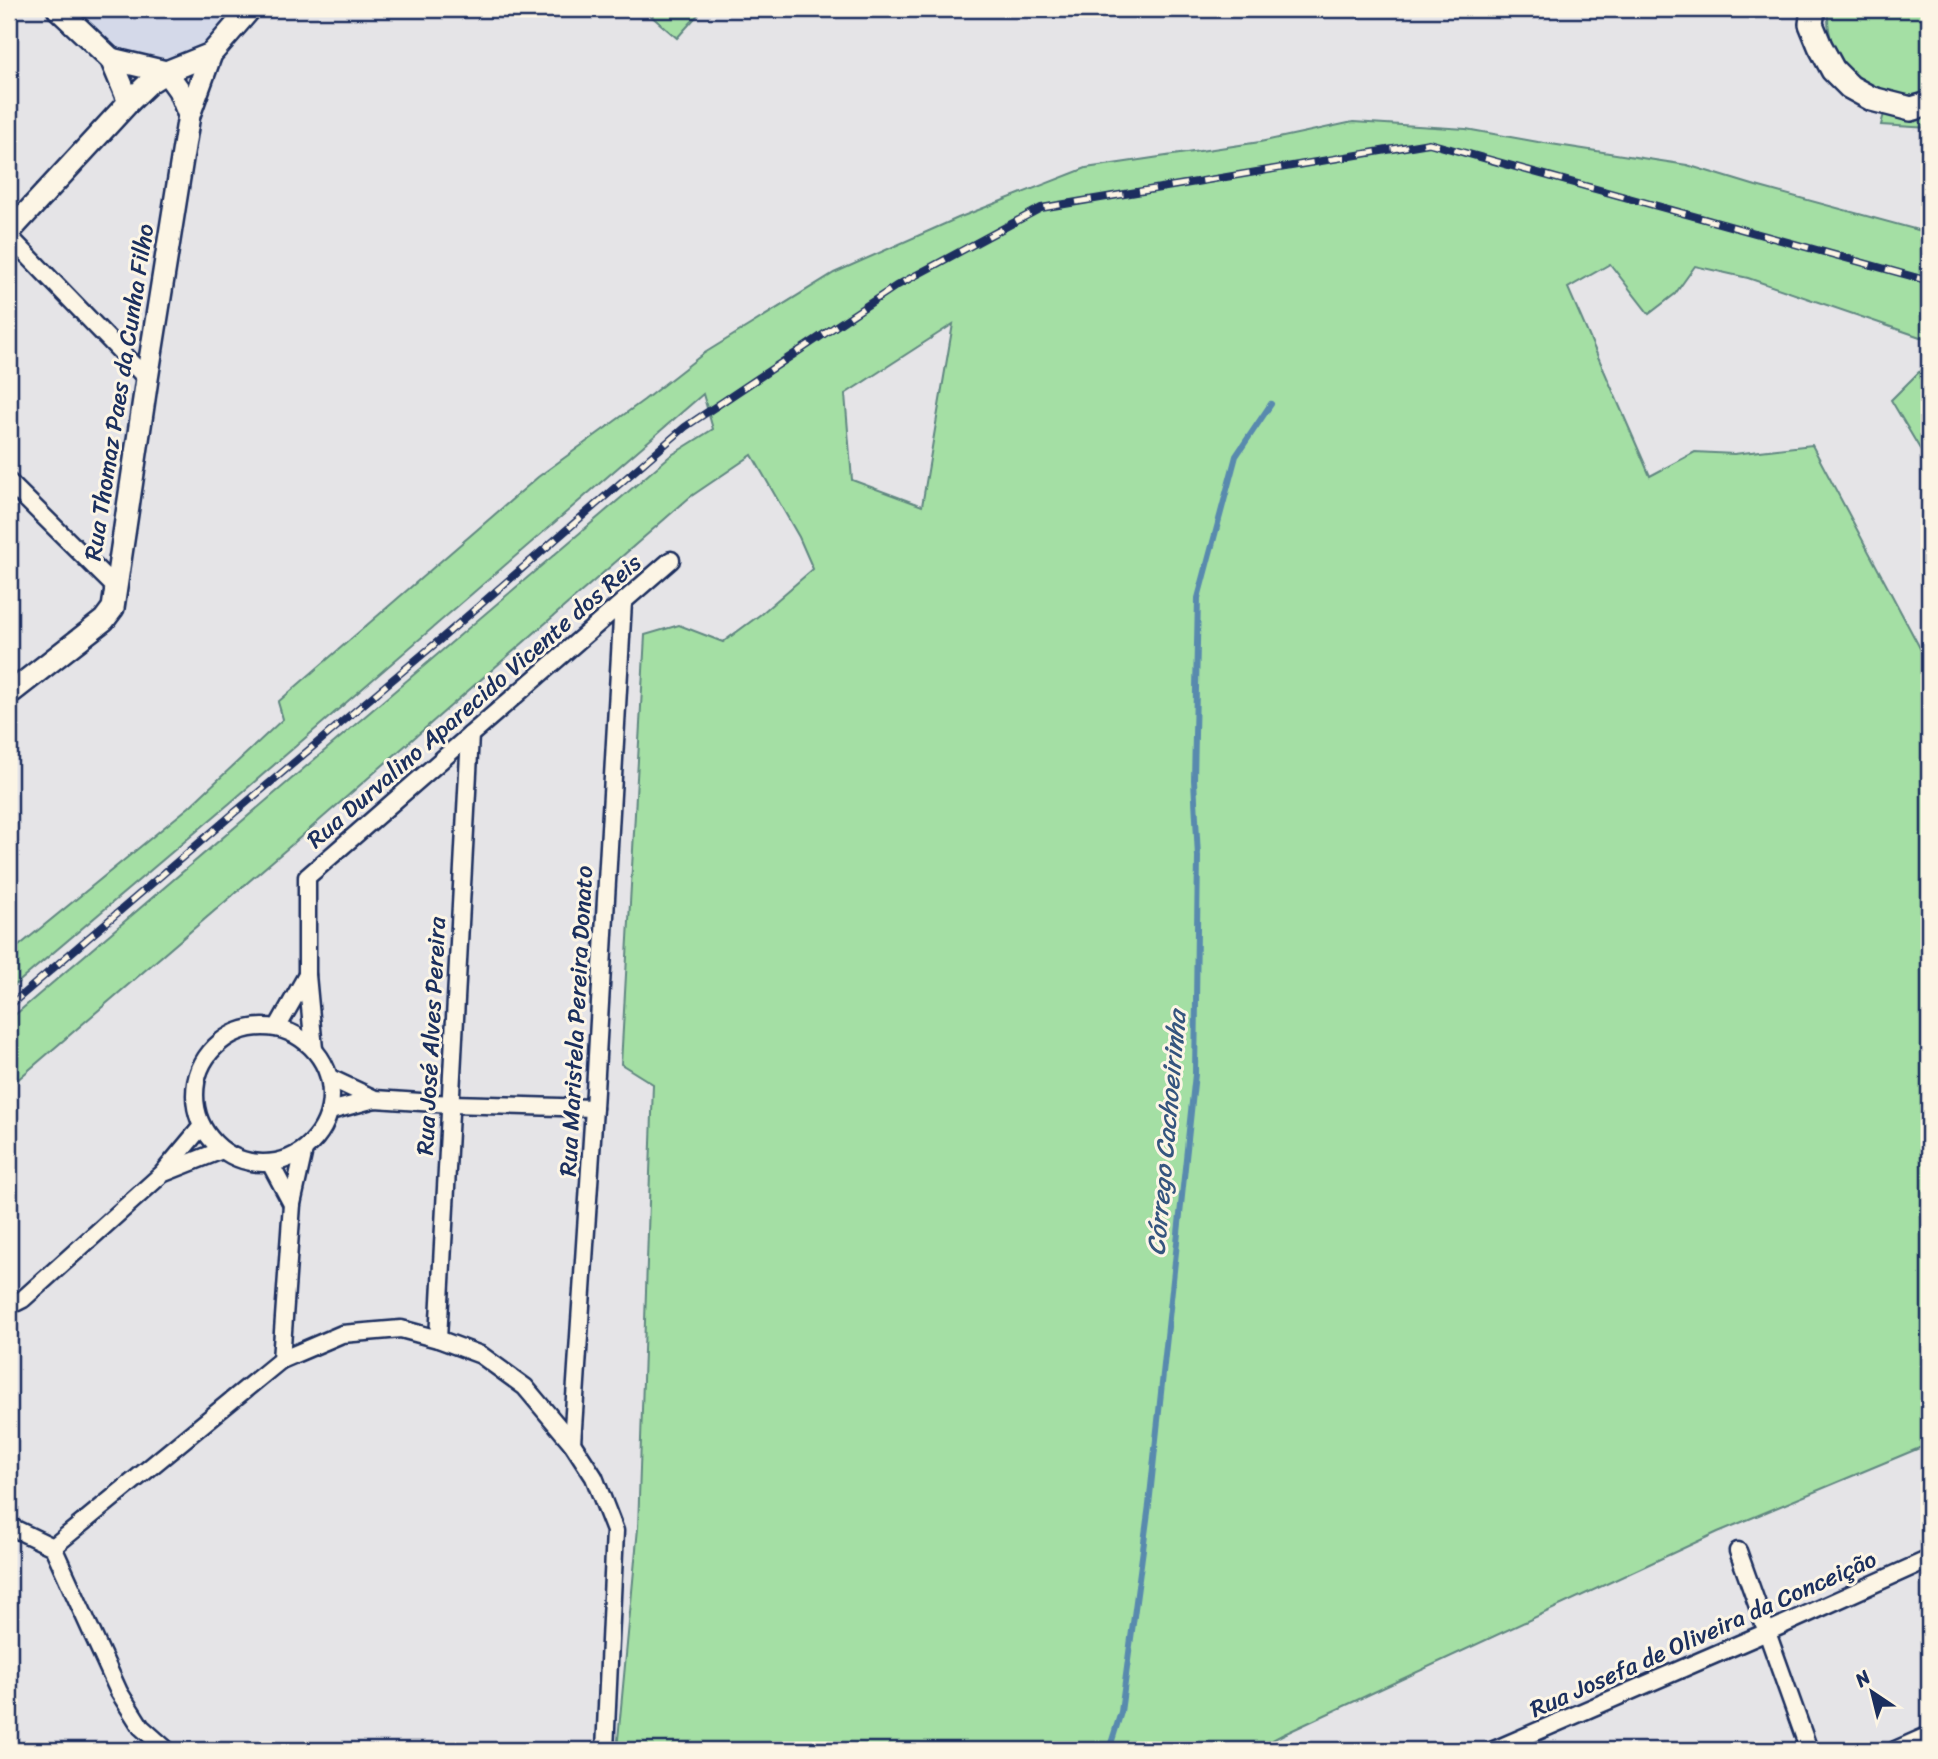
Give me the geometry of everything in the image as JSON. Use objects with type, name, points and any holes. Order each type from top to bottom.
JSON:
[{"type":"main road","points":[[1809,14],[1833,70],[1850,87],[1872,99],[1911,109],[1929,104]]},
{"type":"street","points":[[58,9],[111,59],[129,102]]},
{"type":"street","name":"Rua Thomaz Paes da Cunha Filho","points":[[9,694],[108,617],[113,608],[190,115],[211,54],[250,9]]},
{"type":"street","name":"Rua Thomaz Paes da Cunha Filho","points":[[9,234],[150,82],[166,72],[211,54]]},
{"type":"street","points":[[111,59],[166,72],[179,90],[190,115]]},
{"type":"street","points":[[9,234],[147,379]]},
{"type":"street","points":[[12,493],[116,588]]},
{"type":"street","name":"Rua Durvalino Aparecido Vicente dos Reis","points":[[307,975],[307,877],[671,560]]},
{"type":"street","name":"Rua Maristela Pereira Donato","points":[[572,1443],[623,602]]},
{"type":"street","name":"Rua José Alves Pereira","points":[[438,1339],[470,735]]},
{"type":"street","points":[[277,1028],[307,975]]},
{"type":"street","points":[[307,975],[314,1049]]},
{"type":"street","points":[[252,1028],[277,1028],[296,1035],[314,1049],[330,1078],[330,1111],[320,1133],[303,1150],[270,1163],[245,1161],[222,1150],[213,1142],[197,1114],[195,1089],[209,1054],[228,1037],[252,1028]]},
{"type":"street","points":[[330,1078],[376,1100]]},
{"type":"street","points":[[330,1111],[376,1100],[594,1108]]},
{"type":"street","points":[[9,1306],[23,1299],[162,1174],[202,1126]]},
{"type":"street","points":[[162,1174],[222,1150]]},
{"type":"street","points":[[281,1360],[292,1204],[303,1150]]},
{"type":"street","points":[[270,1163],[292,1204]]},
{"type":"street","points":[[53,1547],[281,1360],[342,1334],[401,1329],[438,1339],[481,1355],[525,1387],[572,1443],[594,1477],[615,1531],[605,1750]]},
{"type":"street","points":[[9,1527],[53,1547],[119,1692],[141,1727],[167,1750]]},
{"type":"street","points":[[1738,1551],[1809,1750]]},
{"type":"street","name":"Rua Josefa de Oliveira da Conceição","points":[[1494,1750],[1929,1559]]},
{"type":"street","points":[[1895,1750],[1929,1735]]},
{"type":"shaded area","points":[[74,9],[237,9],[203,48],[188,55],[145,60],[114,47]]},
{"type":"green space","points":[[643,9],[703,9],[677,38]]},
{"type":"green space","points":[[1828,9],[1929,9],[1929,128],[1881,125],[1887,102],[1885,90],[1859,78],[1841,60],[1831,37]]},
{"type":"green space","points":[[1353,122],[1466,129],[1687,165],[1929,233],[1929,340],[1748,278],[1695,266],[1675,294],[1649,314],[1610,264],[1568,288],[1650,476],[1695,452],[1734,454],[1812,445],[1929,665],[1929,1444],[1718,1532],[1254,1750],[617,1750],[638,1528],[653,1084],[621,1064],[645,635],[679,625],[723,642],[761,614],[813,569],[799,537],[752,455],[690,497],[9,1087],[9,1020],[670,456],[713,429],[703,394],[230,803],[9,990],[9,954],[189,807],[283,719],[278,702],[538,477],[703,354],[834,273],[958,218],[1086,168],[1260,142]],"holes":[[[953,324],[922,506],[852,480],[845,394]]]},
{"type":"green space","points":[[1929,362],[1929,464],[1891,400]]},
{"type":"waterway","name":"Córrego Cachoeirinha","points":[[1109,1750],[1121,1712],[1149,1505],[1195,1074],[1198,857],[1194,780],[1198,598],[1236,456],[1271,404]]},
{"type":"railway","points":[[9,1006],[442,638],[685,427],[896,286],[1041,208],[1429,143],[1929,281]]}]
